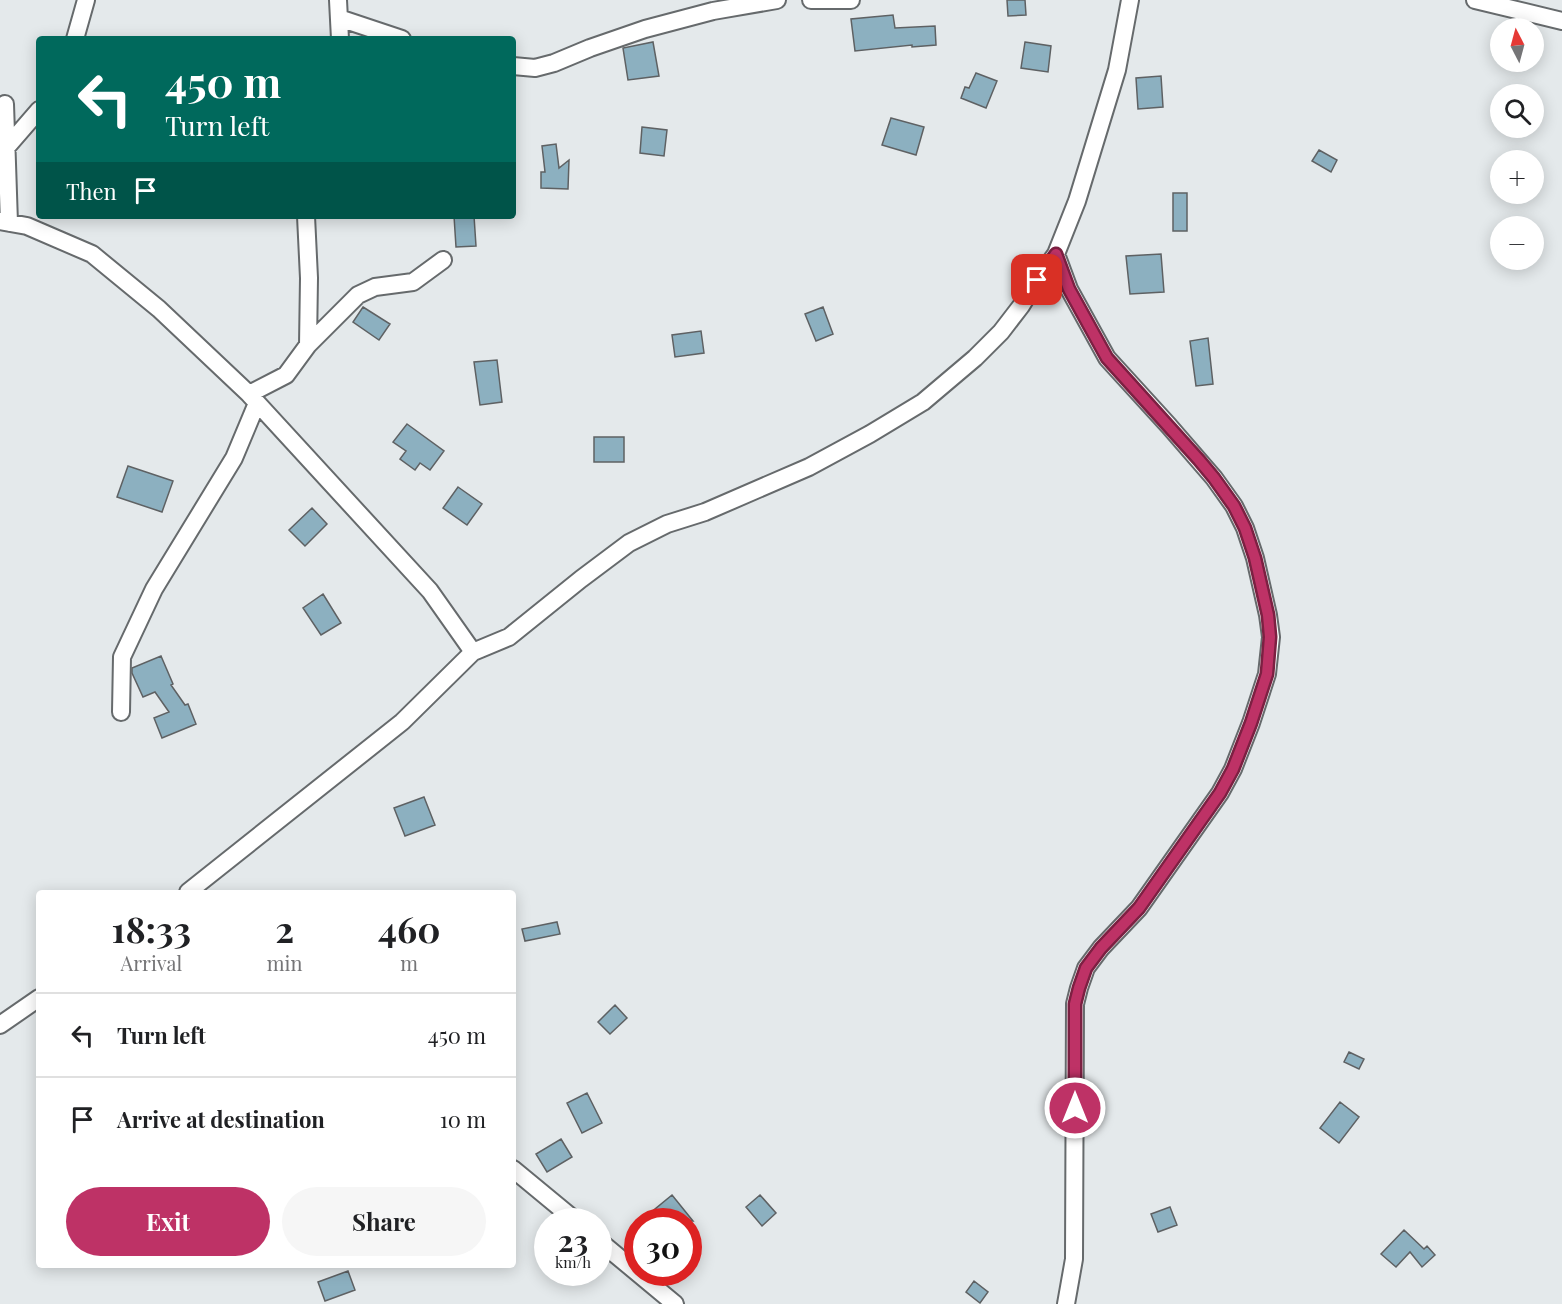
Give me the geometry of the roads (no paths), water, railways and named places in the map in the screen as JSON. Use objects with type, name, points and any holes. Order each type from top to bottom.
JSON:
[{"type":"street","points":[[76,36],[86,0]]},
{"type":"street","points":[[338,0],[340,36]]},
{"type":"street","points":[[516,66],[535,68],[645,29],[713,10],[777,0]]},
{"type":"street","points":[[811,0],[851,0]]},
{"type":"street","points":[[191,890],[402,722],[473,652],[509,637],[609,557],[667,524],[705,512],[809,467],[870,434],[922,402],[975,358],[1021,306],[1056,254],[1077,201],[1117,70],[1130,0]]},
{"type":"street","points":[[1475,0],[1562,21]]},
{"type":"street","points":[[339,18],[393,36]]},
{"type":"street","points":[[4,104],[6,148],[4,222],[27,226],[92,254],[159,309],[253,399],[430,591],[473,652]]},
{"type":"street","points":[[6,148],[36,113]]},
{"type":"street","points":[[306,219],[309,278],[308,345]]},
{"type":"street","points":[[1056,254],[1069,289],[1107,358],[1206,469],[1234,506],[1245,528],[1255,558],[1268,615],[1270,637],[1267,674],[1233,769],[1220,793],[1139,908],[1101,948],[1086,968],[1079,988],[1075,1004],[1074,1259],[1066,1304]]},
{"type":"street","points":[[121,712],[122,657],[154,589],[234,458],[253,399],[286,375],[308,345],[358,295],[375,287],[412,282],[443,260]]},
{"type":"street","points":[[0,1025],[36,1000]]},
{"type":"street","points":[[516,1171],[560,1208]]},
{"type":"street","points":[[612,1252],[675,1304]]}]
